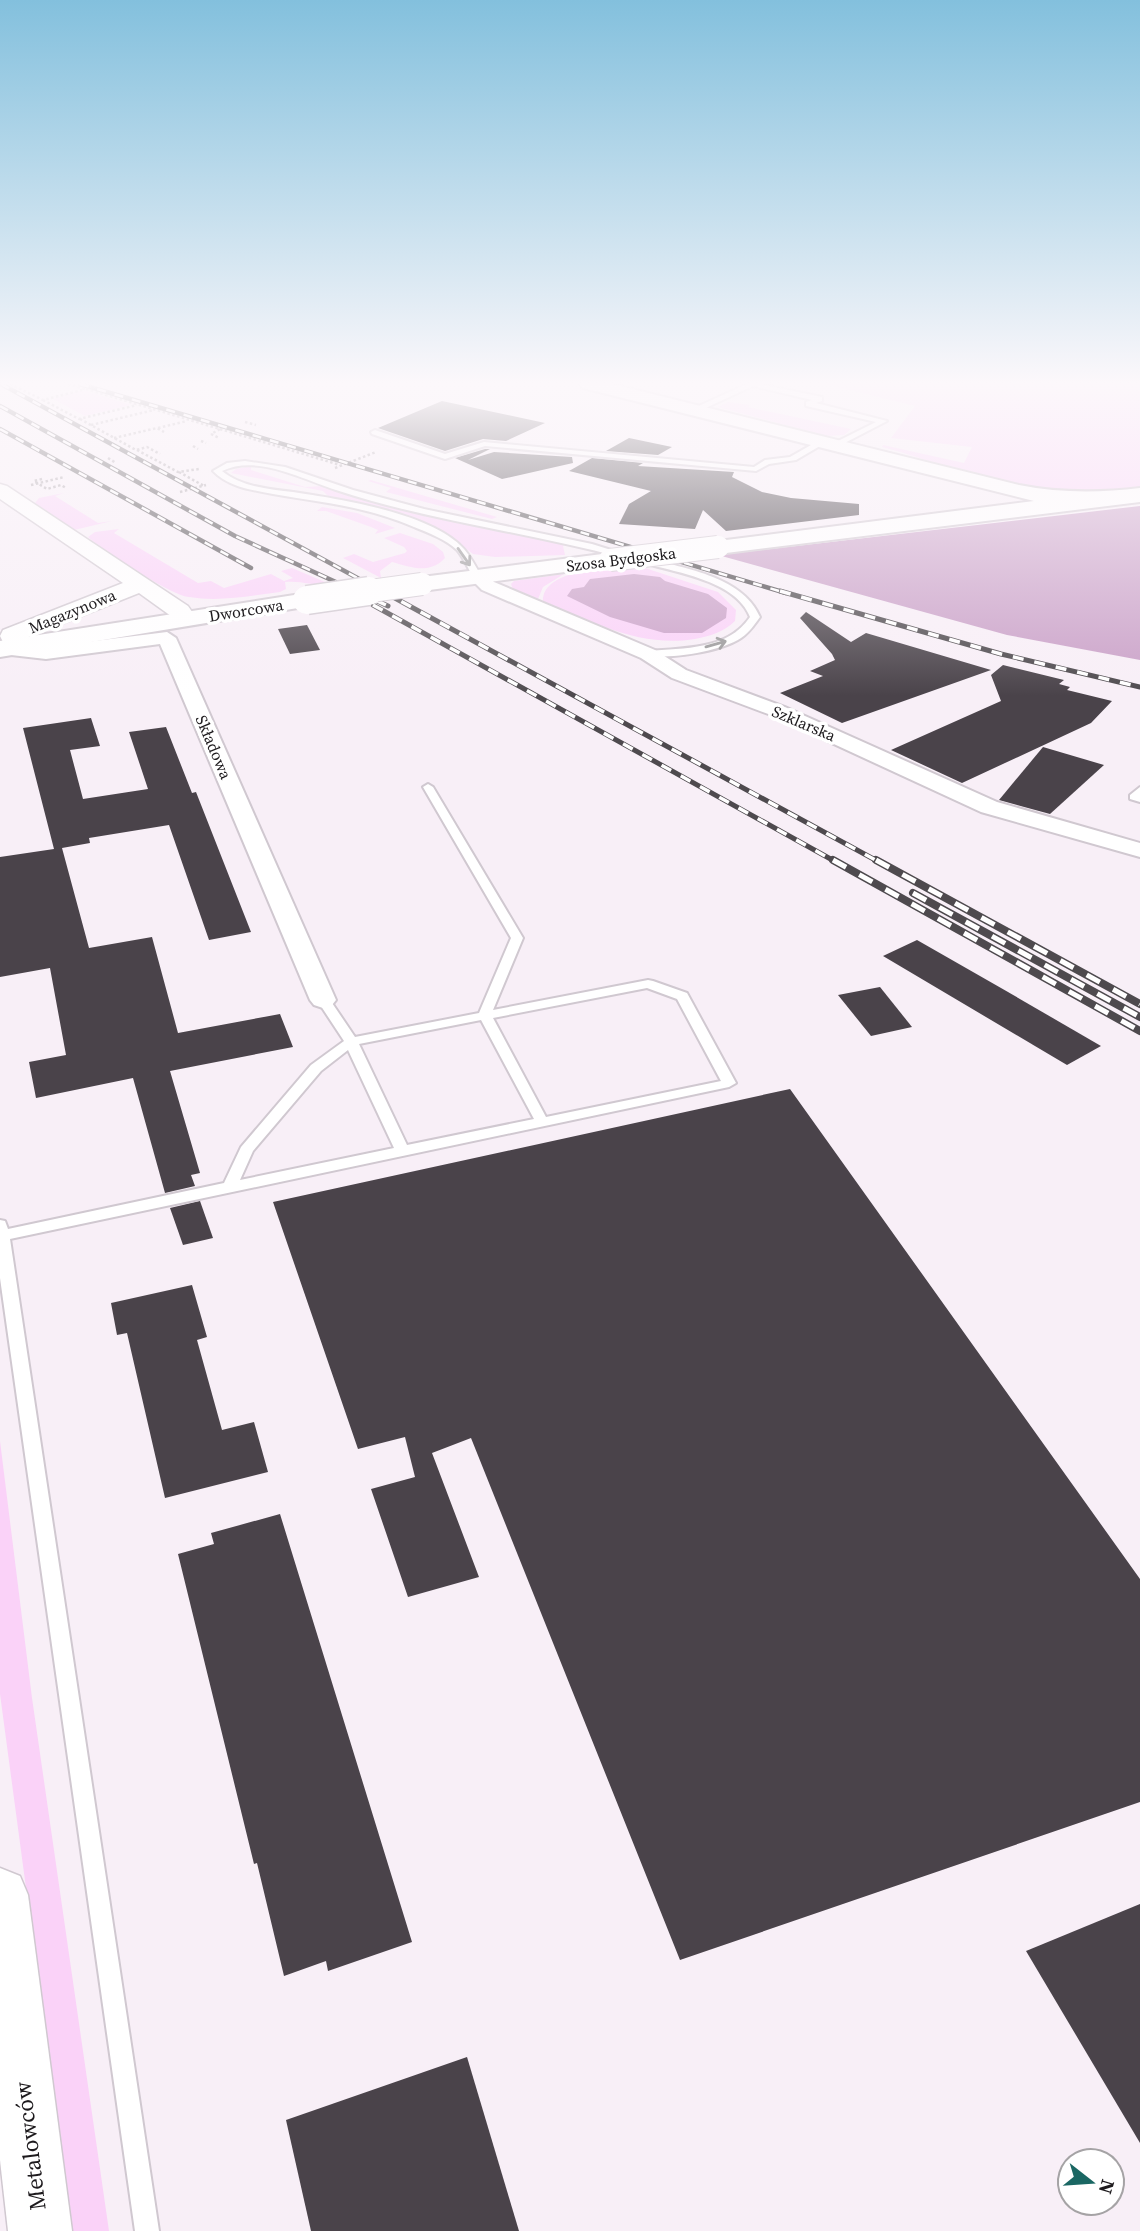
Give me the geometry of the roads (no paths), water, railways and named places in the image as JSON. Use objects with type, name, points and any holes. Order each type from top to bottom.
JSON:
[{"type":"main road","points":[[996,488],[1009,494],[1023,509]]},
{"type":"main road","points":[[1003,488],[1052,498],[1102,500]]},
{"type":"main road","name":"Szosa Bydgoska","points":[[477,576],[1140,495]]},
{"type":"main road","name":"Dworcowa","points":[[5,646],[477,576]]},
{"type":"street","name":"Magazynowa","points":[[0,490],[180,611],[185,620]]},
{"type":"street","name":"Szklarska","points":[[477,576],[488,586],[648,654],[679,674],[778,711],[989,807],[1140,850]]},
{"type":"street","name":"Magazynowa","points":[[5,646],[12,635],[141,584]]},
{"type":"street","name":"Składowa","points":[[5,646],[18,651],[46,653],[167,638],[323,1000]]},
{"type":"street","name":"Metalowców","points":[[0,1895],[11,2083],[40,2231]]},
{"type":"lane","points":[[266,488],[350,502],[393,516],[455,544],[466,556],[477,576]]},
{"type":"lane","points":[[340,488],[482,525],[600,548],[734,590],[744,596],[754,610],[752,624],[734,638],[703,647],[648,654]]},
{"type":"lane","points":[[428,787],[517,937],[485,1016]]},
{"type":"lane","points":[[1140,790],[1134,797],[1140,799]]},
{"type":"lane","points":[[147,2231],[1,1232],[403,1152],[729,1083],[682,996],[648,985],[351,1042],[316,1068],[247,1150],[230,1186]]},
{"type":"lane","points":[[323,1000],[351,1042],[403,1152]]},
{"type":"lane","points":[[485,1016],[542,1122]]},
{"type":"railway","points":[[107,488],[251,568]]},
{"type":"railway","points":[[148,488],[235,536],[360,593]]},
{"type":"railway","points":[[192,488],[385,593]]},
{"type":"railway","points":[[432,488],[786,593]]},
{"type":"railway","points":[[356,591],[388,606]]},
{"type":"railway","points":[[382,591],[879,862]]},
{"type":"railway","points":[[780,591],[1001,654],[1140,687]]},
{"type":"railway","points":[[373,605],[836,862]]},
{"type":"railway","points":[[833,860],[1140,1031]]},
{"type":"railway","points":[[876,860],[1140,1004]]},
{"type":"railway","points":[[913,893],[1140,1017]]}]
